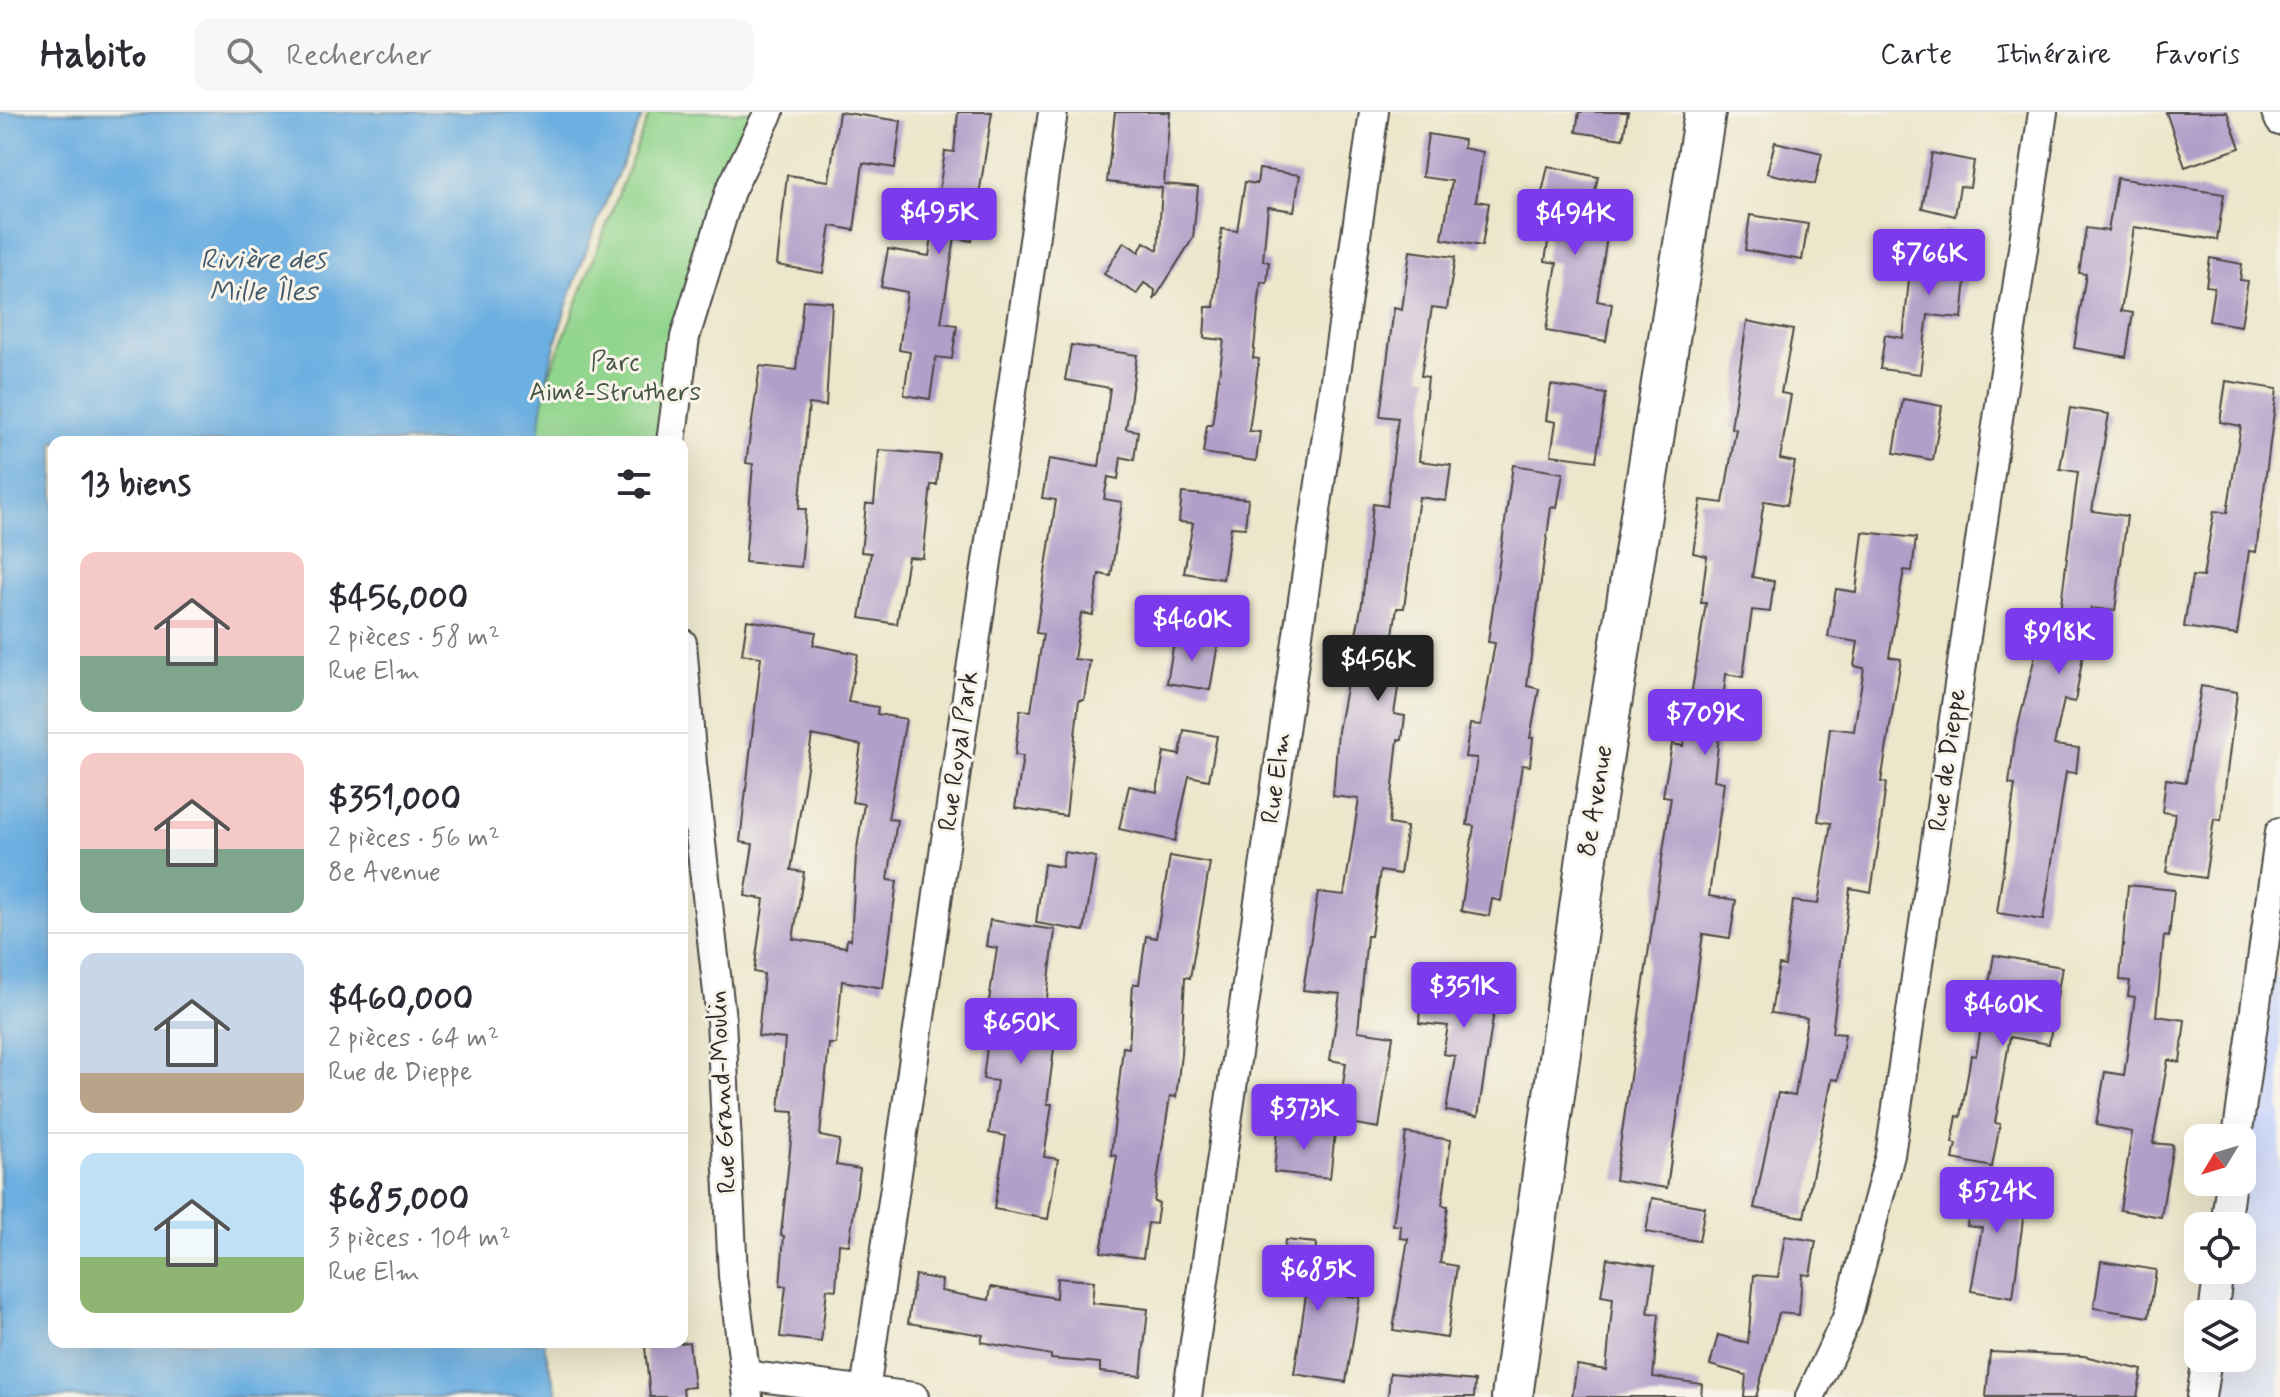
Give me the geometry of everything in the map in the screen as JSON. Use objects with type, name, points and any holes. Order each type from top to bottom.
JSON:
[{"type":"street","points":[[672,436],[685,337],[730,191],[769,112]]},
{"type":"street","name":"Rue Royal Park","points":[[865,1391],[1053,112]]},
{"type":"street","name":"Rue Elm","points":[[1187,1397],[1374,112]]},
{"type":"street","name":"8e Avenue","points":[[1512,1397],[1589,843],[1705,112]]},
{"type":"street","name":"Rue de Dieppe","points":[[1810,1397],[1847,1318],[1890,1155],[2043,112]]},
{"type":"street","points":[[2276,112],[2280,121]]},
{"type":"street","name":"Rue Grand-Moulin","points":[[688,716],[721,1019],[733,1276],[747,1386]]},
{"type":"street","points":[[2239,1124],[2280,832]]},
{"type":"street","points":[[2201,1397],[2205,1372]]},
{"type":"street","points":[[747,1386],[865,1391],[914,1397]]},
{"type":"shaded area","points":[[2259,974],[2280,977],[2280,1397],[2201,1397],[2205,1372],[2256,1372],[2256,1300],[2215,1300],[2217,1284],[2256,1284],[2256,1212],[2230,1212],[2237,1196],[2256,1196],[2256,1124],[2243,1124]]},
{"type":"green space","name":"Parc Aimé-Struthers","points":[[650,112],[769,112],[730,191],[672,436],[539,436],[541,396]]},
{"type":"water","name":"Rivière des Mille Îles","points":[[0,112],[644,112],[563,316],[543,401],[540,436],[48,436],[48,1348],[545,1348],[558,1397],[0,1397]]},
{"type":"building","points":[[839,112],[901,121],[895,168],[863,163],[854,230],[831,226],[823,273],[777,265],[787,175],[829,181]]},
{"type":"building","points":[[958,112],[992,112],[972,241],[955,238],[941,323],[957,325],[952,359],[936,357],[930,399],[904,395],[910,352],[899,350],[907,292],[881,287],[888,249],[929,256],[945,151],[954,152]]},
{"type":"building","points":[[1115,112],[1170,112],[1164,184],[1198,187],[1193,238],[1154,300],[1155,290],[1144,283],[1137,294],[1104,274],[1124,242],[1139,252],[1144,242],[1158,250],[1162,188],[1107,182]]},
{"type":"building","points":[[1579,112],[1628,112],[1623,139],[1576,132]]},
{"type":"building","points":[[2166,112],[2227,112],[2240,148],[2185,167]]},
{"type":"building","points":[[1428,134],[1464,140],[1463,148],[1483,152],[1476,201],[1489,203],[1482,246],[1442,239],[1452,181],[1422,177]]},
{"type":"building","points":[[1775,142],[1822,153],[1815,184],[1767,173]]},
{"type":"building","points":[[1932,153],[1974,161],[1970,187],[1960,186],[1955,216],[1922,208]]},
{"type":"building","points":[[1548,166],[1598,177],[1586,234],[1607,237],[1597,301],[1612,304],[1606,341],[1546,331],[1557,263],[1545,261],[1554,205],[1540,202]]},
{"type":"building","points":[[1259,169],[1300,175],[1294,211],[1268,207],[1263,261],[1269,262],[1267,283],[1261,282],[1253,358],[1259,359],[1249,431],[1260,432],[1256,461],[1203,453],[1207,425],[1212,425],[1224,340],[1204,338],[1206,307],[1214,307],[1222,229],[1237,231],[1245,182],[1257,184]]},
{"type":"building","points":[[2117,178],[2224,194],[2217,240],[2134,227],[2121,311],[2133,313],[2126,357],[2074,348],[2086,274],[2079,273],[2086,228],[2108,231]]},
{"type":"building","points":[[1750,215],[1808,224],[1802,260],[1745,250]]},
{"type":"building","points":[[1943,229],[1971,232],[1962,318],[1928,315],[1920,374],[1880,369],[1885,335],[1903,338],[1913,241],[1940,246]]},
{"type":"building","points":[[1410,251],[1455,257],[1447,309],[1432,307],[1421,376],[1428,377],[1419,461],[1451,465],[1446,501],[1419,497],[1404,608],[1397,608],[1390,654],[1403,656],[1394,714],[1405,716],[1402,740],[1398,739],[1389,824],[1407,827],[1400,874],[1380,871],[1371,936],[1367,936],[1358,1031],[1393,1036],[1379,1128],[1338,1121],[1346,1063],[1330,1060],[1340,994],[1303,990],[1318,892],[1344,895],[1359,799],[1333,796],[1338,731],[1362,603],[1373,504],[1387,506],[1398,418],[1380,416],[1394,308],[1402,310]]},
{"type":"building","points":[[2210,258],[2242,264],[2240,280],[2248,281],[2241,326],[2209,321],[2214,287],[2206,286]]},
{"type":"building","points":[[803,300],[832,302],[826,406],[809,404],[799,509],[806,509],[801,567],[745,562],[753,464],[746,463],[760,366],[796,370]]},
{"type":"building","points":[[1747,321],[1793,330],[1781,393],[1791,395],[1780,459],[1795,462],[1787,505],[1764,501],[1752,577],[1774,581],[1770,612],[1752,610],[1743,677],[1726,674],[1714,780],[1724,782],[1709,896],[1736,900],[1730,938],[1703,934],[1667,1188],[1615,1180],[1671,797],[1663,796],[1672,744],[1683,746],[1706,603],[1701,603],[1707,556],[1693,553],[1701,500],[1723,503],[1736,429],[1731,428]]},
{"type":"building","points":[[1071,345],[1137,355],[1126,429],[1138,431],[1134,460],[1121,457],[1118,479],[1108,477],[1104,499],[1122,502],[1111,576],[1099,574],[1093,615],[1081,613],[1074,659],[1090,661],[1084,700],[1079,700],[1066,816],[1015,808],[1023,756],[1015,755],[1020,710],[1031,711],[1043,634],[1036,633],[1056,500],[1042,498],[1049,459],[1099,467],[1110,388],[1065,380]]},
{"type":"building","points":[[2226,381],[2277,389],[2256,552],[2249,551],[2237,635],[2184,627],[2192,576],[2203,577],[2214,511],[2227,513],[2241,426],[2220,422]]},
{"type":"building","points":[[1551,385],[1606,394],[1596,461],[1551,455],[1556,422],[1546,420]]},
{"type":"building","points":[[1903,399],[1942,406],[1933,460],[1894,453]]},
{"type":"building","points":[[2070,408],[2109,414],[2092,511],[2127,516],[2115,611],[2091,608],[2075,702],[2064,700],[2054,745],[2079,748],[2076,773],[2066,772],[2043,920],[1997,913],[2015,785],[2009,784],[2015,739],[2037,648],[2029,646],[2034,615],[2059,620],[2078,472],[2060,469]]},
{"type":"building","points":[[879,450],[940,455],[937,485],[931,485],[923,558],[908,557],[897,624],[860,618],[871,553],[861,552],[866,504],[874,504]]},
{"type":"building","points":[[1513,465],[1563,473],[1557,508],[1551,507],[1527,686],[1539,689],[1530,738],[1533,738],[1530,766],[1522,765],[1501,901],[1492,899],[1489,916],[1461,911],[1474,826],[1467,825],[1477,758],[1465,757],[1470,724],[1481,725],[1495,643],[1488,642]]},
{"type":"building","points":[[1182,493],[1248,499],[1245,528],[1231,527],[1223,579],[1184,573],[1193,523],[1179,522]]},
{"type":"building","points":[[1863,532],[1916,538],[1912,571],[1904,570],[1889,657],[1901,659],[1881,782],[1886,783],[1871,892],[1850,888],[1832,1033],[1845,1034],[1838,1080],[1832,1079],[1804,1217],[1754,1208],[1778,1093],[1795,1096],[1807,1018],[1771,1013],[1779,965],[1785,966],[1793,901],[1818,904],[1831,823],[1818,821],[1830,728],[1854,731],[1864,668],[1854,666],[1858,642],[1828,637],[1836,589],[1856,592]]},
{"type":"building","points":[[747,620],[816,632],[813,645],[858,654],[848,702],[878,707],[877,714],[906,719],[888,819],[897,820],[888,880],[897,881],[883,988],[842,981],[836,1044],[829,1044],[820,1136],[840,1140],[836,1165],[860,1169],[849,1245],[839,1244],[836,1290],[827,1289],[821,1342],[780,1337],[786,1286],[780,1286],[784,1236],[781,1235],[794,1112],[779,1111],[785,1039],[758,1036],[764,974],[754,972],[764,899],[745,896],[753,844],[740,842],[761,657],[742,654]],"holes":[[[812,735],[861,745],[852,802],[864,804],[856,855],[851,940],[847,939],[846,947],[793,939],[804,872],[791,870]]]},
{"type":"building","points":[[1175,636],[1218,644],[1210,690],[1167,683]]},
{"type":"building","points":[[2201,686],[2237,692],[2221,820],[2214,819],[2205,878],[2166,872],[2175,814],[2162,812],[2166,779],[2186,782]]},
{"type":"building","points":[[1184,730],[1217,736],[1209,780],[1189,776],[1175,841],[1119,829],[1129,786],[1157,792],[1164,752],[1180,755]]},
{"type":"building","points":[[1064,852],[1096,857],[1084,931],[1036,923],[1044,864],[1062,867]]},
{"type":"building","points":[[1170,856],[1210,863],[1190,978],[1185,977],[1176,1097],[1170,1096],[1154,1202],[1159,1203],[1156,1224],[1148,1223],[1143,1258],[1101,1252],[1117,1156],[1111,1155],[1123,1047],[1129,1048],[1133,984],[1139,984],[1146,936],[1156,938]]},
{"type":"building","points":[[2128,885],[2174,890],[2169,937],[2164,936],[2156,1016],[2185,1020],[2180,1062],[2168,1060],[2153,1143],[2173,1145],[2161,1217],[2120,1210],[2132,1132],[2096,1125],[2105,1072],[2124,1075],[2135,997],[2128,996],[2130,981],[2120,980]]},
{"type":"building","points":[[990,920],[1055,930],[1042,1039],[1055,1041],[1047,1104],[1052,1104],[1044,1157],[1058,1159],[1048,1219],[994,1209],[1006,1136],[989,1133],[997,1081],[983,1079],[991,1015],[987,1014],[997,948],[986,946]]},
{"type":"building","points":[[1994,955],[2062,967],[2049,1044],[2010,1037],[1995,1123],[2000,1124],[1992,1167],[1953,1159],[1956,1144],[1952,1143],[1957,1116],[1961,1117],[1971,1055],[1976,1056]]},
{"type":"building","points":[[1437,972],[1506,978],[1502,1012],[1494,1011],[1478,1116],[1446,1111],[1455,1056],[1443,1054],[1448,1026],[1419,1023],[1422,986],[1435,988]]},
{"type":"building","points":[[1278,1127],[1335,1132],[1330,1178],[1274,1172]]},
{"type":"building","points":[[1406,1133],[1451,1140],[1442,1205],[1448,1206],[1440,1263],[1457,1266],[1447,1338],[1393,1330],[1408,1239],[1400,1238],[1401,1226],[1393,1225]]},
{"type":"building","points":[[1974,1179],[2027,1187],[2013,1298],[1971,1291],[1982,1228],[1967,1226]]},
{"type":"building","points":[[1652,1198],[1705,1207],[1699,1241],[1646,1232]]},
{"type":"building","points":[[1785,1236],[1816,1241],[1810,1275],[1802,1274],[1799,1315],[1779,1313],[1756,1397],[1744,1397],[1746,1375],[1710,1365],[1718,1335],[1748,1343],[1754,1275],[1778,1277]]},
{"type":"building","points":[[1285,1240],[1316,1243],[1315,1264],[1337,1266],[1335,1295],[1360,1297],[1346,1382],[1294,1374],[1306,1295],[1273,1293],[1275,1260],[1283,1261]]},
{"type":"building","points":[[1607,1258],[1655,1266],[1648,1313],[1659,1314],[1653,1377],[1702,1384],[1701,1397],[1572,1397],[1577,1365],[1606,1370],[1613,1298],[1601,1296]]},
{"type":"building","points":[[2101,1261],[2156,1270],[2149,1317],[2094,1308]]},
{"type":"building","points":[[915,1275],[942,1280],[941,1291],[989,1300],[991,1287],[1056,1298],[1057,1278],[1094,1281],[1092,1303],[1148,1309],[1141,1376],[1100,1372],[1100,1363],[1051,1359],[1051,1355],[981,1342],[983,1335],[908,1323]]},
{"type":"building","points":[[688,1342],[694,1387],[683,1388],[684,1397],[650,1397],[645,1348],[688,1348]]},
{"type":"building","points":[[1990,1352],[2084,1356],[2142,1370],[2137,1397],[1986,1397]]},
{"type":"building","points":[[1390,1373],[1475,1381],[1474,1397],[1388,1397]]}]
